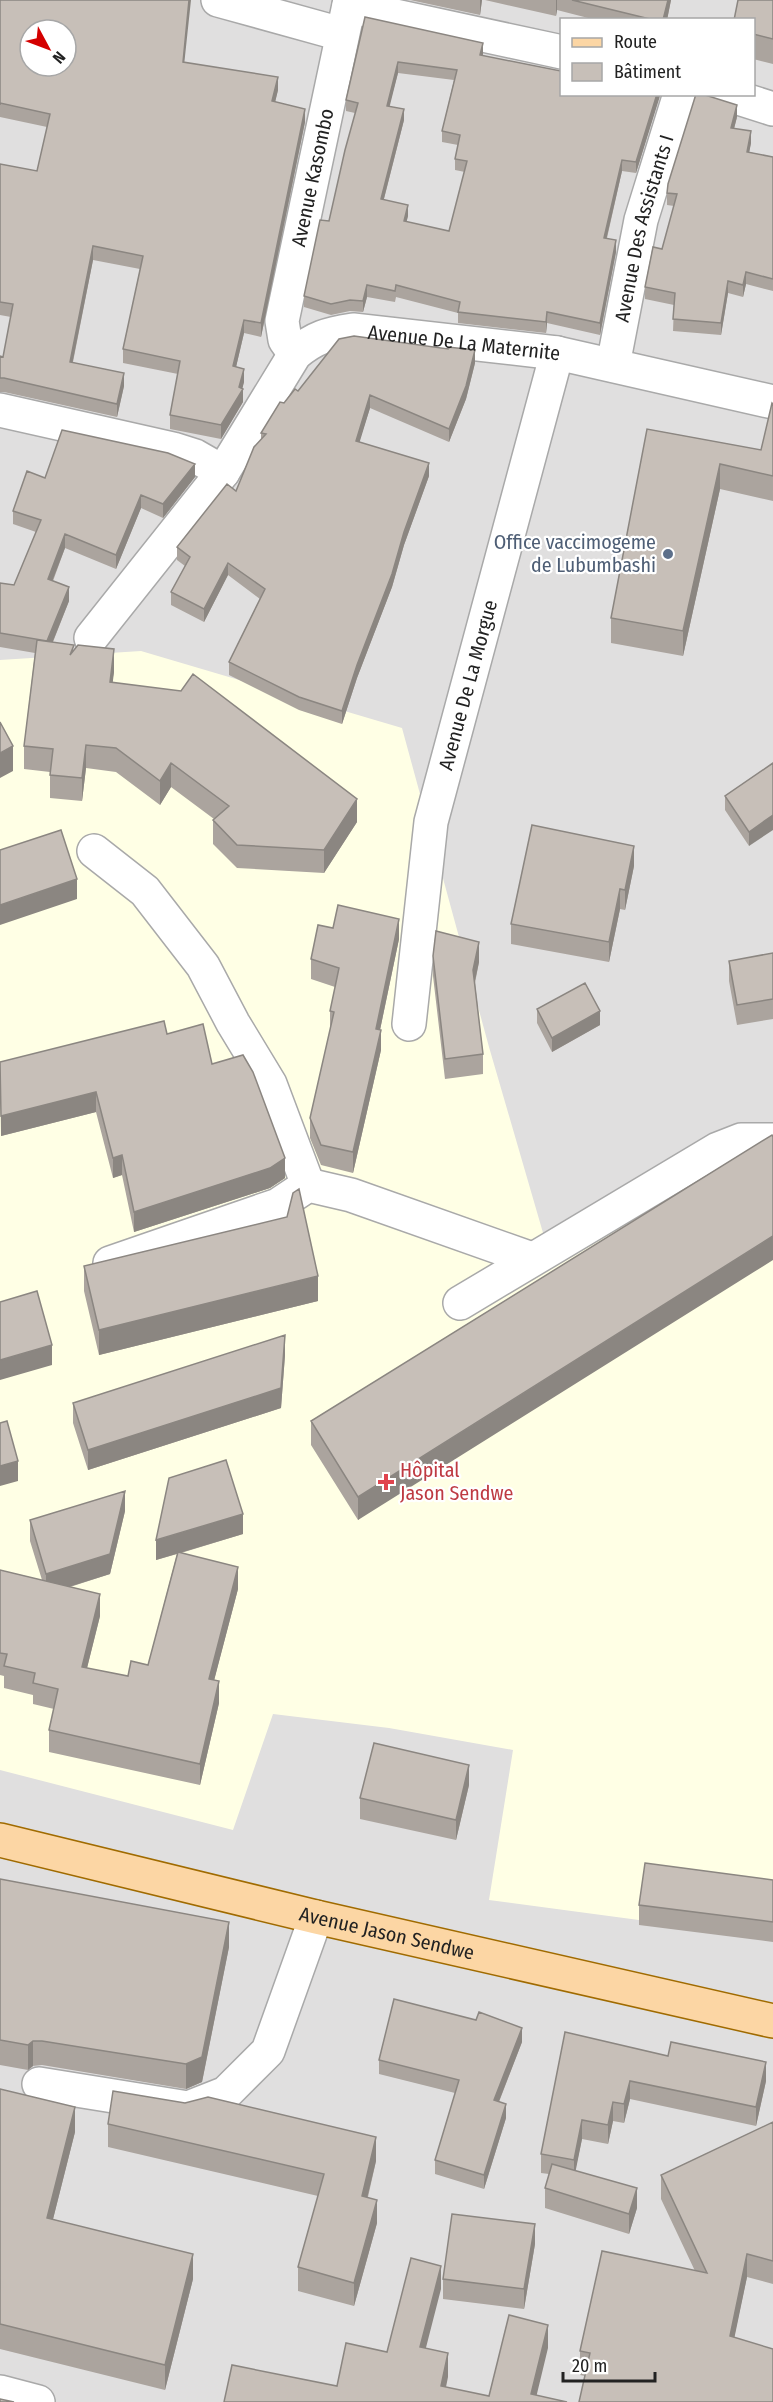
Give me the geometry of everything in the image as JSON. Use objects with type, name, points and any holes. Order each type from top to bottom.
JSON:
[{"type":"main road","name":"Avenue Jason Sendwe","points":[[0,1840],[316,1917],[773,2021]]},
{"type":"street","points":[[218,0],[347,13],[560,52]]},
{"type":"street","name":"Avenue Kasombo","points":[[295,354],[285,340],[282,321],[347,13]]},
{"type":"street","name":"Avenue Des Assistants I","points":[[613,365],[641,220],[679,96]]},
{"type":"street","points":[[732,96],[773,109]]},
{"type":"street","name":"Avenue De La Maternite","points":[[91,638],[223,472],[295,354],[310,341],[327,335],[353,330],[556,353],[773,402]]},
{"type":"street","name":"Avenue De La Morgue","points":[[409,1024],[430,822],[556,353]]},
{"type":"street","points":[[0,410],[173,449],[195,456],[223,472]]},
{"type":"street","points":[[94,851],[145,891],[203,966],[232,1023],[270,1084],[308,1185]]},
{"type":"street","points":[[459,1303],[718,1149],[741,1140],[773,1140]]},
{"type":"street","points":[[92,1269],[278,1205],[308,1185],[351,1195],[532,1259]]},
{"type":"street","points":[[39,2084],[188,2108],[226,2093],[268,2051],[316,1917]]},
{"type":"street","points":[[0,2392],[38,2402]]},
{"type":"shaded area","points":[[0,0],[773,0],[773,2402],[0,2402]]},
{"type":"shaded area","name":"Hôpital Jason Sendwe","points":[[141,651],[402,728],[489,1047],[548,1250],[773,1141],[773,1938],[489,1900],[513,1750],[389,1728],[273,1714],[233,1830],[0,1770],[0,660]]},
{"type":"building","points":[[0,0],[189,0],[183,62],[278,77],[272,101],[305,109],[261,323],[244,320],[233,366],[244,369],[239,387],[243,389],[221,425],[170,415],[180,361],[123,349],[143,256],[93,246],[70,362],[124,373],[117,404],[0,378],[0,356],[3,357],[13,304],[0,302],[0,164],[37,171],[50,114],[0,103]]},
{"type":"building","points":[[572,0],[668,0],[664,18],[646,18]]},
{"type":"building","points":[[738,0],[773,0],[773,39],[755,34],[755,18],[734,18]]},
{"type":"building","points":[[365,17],[483,43],[480,55],[560,71],[560,96],[656,96],[636,162],[622,160],[604,238],[616,240],[600,323],[547,312],[546,322],[458,312],[460,302],[396,285],[395,291],[367,285],[363,301],[350,300],[331,304],[304,296],[320,220],[329,221],[358,103],[346,100]],"holes":[[[398,62],[457,70],[442,131],[460,135],[455,159],[467,161],[449,231],[404,221],[408,205],[381,199],[404,109],[387,106]]]},
{"type":"building","points":[[695,96],[708,96],[737,105],[731,128],[751,131],[747,152],[773,157],[773,279],[746,272],[743,285],[728,281],[721,323],[673,319],[675,293],[645,287],[653,247],[662,249],[677,194],[667,193]]},
{"type":"building","points":[[354,336],[448,349],[448,347],[475,350],[466,386],[449,429],[370,395],[356,441],[429,463],[404,532],[392,574],[342,711],[299,697],[229,662],[265,589],[228,563],[204,609],[171,592],[190,557],[177,547],[227,484],[236,491],[254,447],[266,434],[261,433],[280,402],[284,403],[295,389],[298,391],[339,339]]},
{"type":"building","points":[[772,403],[773,476],[720,464],[683,631],[611,618],[647,429],[761,450]]},
{"type":"building","points":[[62,430],[168,453],[195,464],[163,504],[141,495],[116,555],[65,534],[48,579],[69,587],[47,641],[0,633],[0,583],[14,585],[41,520],[13,511],[27,471],[45,478]]},
{"type":"building","points":[[37,640],[74,645],[70,655],[78,645],[114,649],[110,682],[181,691],[193,674],[357,799],[324,850],[237,845],[213,820],[229,806],[171,763],[160,781],[116,748],[86,745],[82,778],[50,775],[53,749],[24,746]]},
{"type":"building","points":[[0,722],[13,746],[0,753]]},
{"type":"building","points":[[773,763],[773,815],[749,832],[725,796]]},
{"type":"building","points":[[532,825],[634,846],[625,890],[620,889],[609,942],[511,924]]},
{"type":"building","points":[[61,830],[77,879],[0,905],[0,850]]},
{"type":"building","points":[[338,905],[399,919],[376,1029],[381,1030],[353,1152],[321,1145],[310,1118],[334,1012],[330,1011],[339,968],[311,959],[318,925],[333,928]]},
{"type":"building","points":[[436,931],[479,942],[473,970],[483,1054],[445,1059],[433,956]]},
{"type":"building","points":[[773,953],[773,999],[737,1005],[729,961]]},
{"type":"building","points":[[585,983],[600,1011],[552,1038],[537,1009]]},
{"type":"building","points":[[164,1021],[167,1034],[203,1024],[212,1064],[243,1055],[253,1072],[285,1158],[270,1168],[134,1212],[122,1155],[113,1158],[96,1092],[1,1116],[0,1062]]},
{"type":"building","points":[[772,1135],[773,1236],[358,1497],[311,1421]]},
{"type":"building","points":[[299,1189],[318,1276],[99,1330],[84,1266],[287,1217],[293,1193]]},
{"type":"building","points":[[37,1291],[52,1345],[0,1360],[0,1302]]},
{"type":"building","points":[[285,1335],[281,1388],[88,1450],[73,1403]]},
{"type":"building","points":[[7,1421],[18,1461],[0,1466],[0,1423]]},
{"type":"building","points":[[226,1460],[243,1514],[156,1540],[169,1478]]},
{"type":"building","points":[[125,1491],[110,1554],[46,1574],[30,1520]]},
{"type":"building","points":[[178,1552],[238,1567],[209,1679],[219,1681],[200,1764],[49,1730],[58,1689],[33,1683],[35,1673],[4,1666],[7,1654],[0,1653],[0,1570],[100,1594],[82,1667],[128,1676],[131,1661],[148,1665]]},
{"type":"building","points":[[374,1743],[469,1765],[456,1820],[360,1798]]},
{"type":"building","points":[[645,1863],[773,1880],[773,1922],[639,1905]]},
{"type":"building","points":[[0,1879],[229,1922],[202,2057],[186,2064],[42,2041],[33,2041],[28,2045],[0,2040]]},
{"type":"building","points":[[394,1999],[476,2020],[479,2012],[522,2028],[494,2100],[506,2104],[484,2175],[435,2160],[459,2080],[379,2060]]},
{"type":"building","points":[[565,2032],[668,2056],[671,2042],[766,2062],[756,2107],[630,2081],[624,2104],[613,2102],[608,2125],[582,2120],[574,2160],[541,2154]]},
{"type":"building","points":[[0,2089],[75,2107],[47,2218],[193,2254],[165,2365],[0,2324]]},
{"type":"building","points":[[113,2091],[185,2103],[208,2097],[376,2137],[362,2196],[377,2200],[354,2283],[298,2267],[324,2174],[108,2124]]},
{"type":"building","points":[[773,2122],[773,2261],[747,2254],[730,2336],[773,2349],[773,2402],[579,2402],[590,2353],[580,2351],[602,2251],[707,2273],[661,2175]]},
{"type":"building","points":[[552,2164],[637,2188],[629,2214],[545,2188]]},
{"type":"building","points":[[452,2214],[535,2224],[524,2289],[443,2279]]},
{"type":"building","points":[[411,2258],[441,2266],[420,2347],[448,2353],[441,2386],[489,2396],[509,2315],[548,2325],[531,2394],[567,2402],[224,2402],[232,2365],[337,2386],[346,2343],[387,2352]]},
{"type":"place","name":"Office vaccimogeme de Lubumbashi","points":[[668,554]]},
{"type":"place","name":"Hôpital Jason Sendwe","points":[[386,1482]]}]
